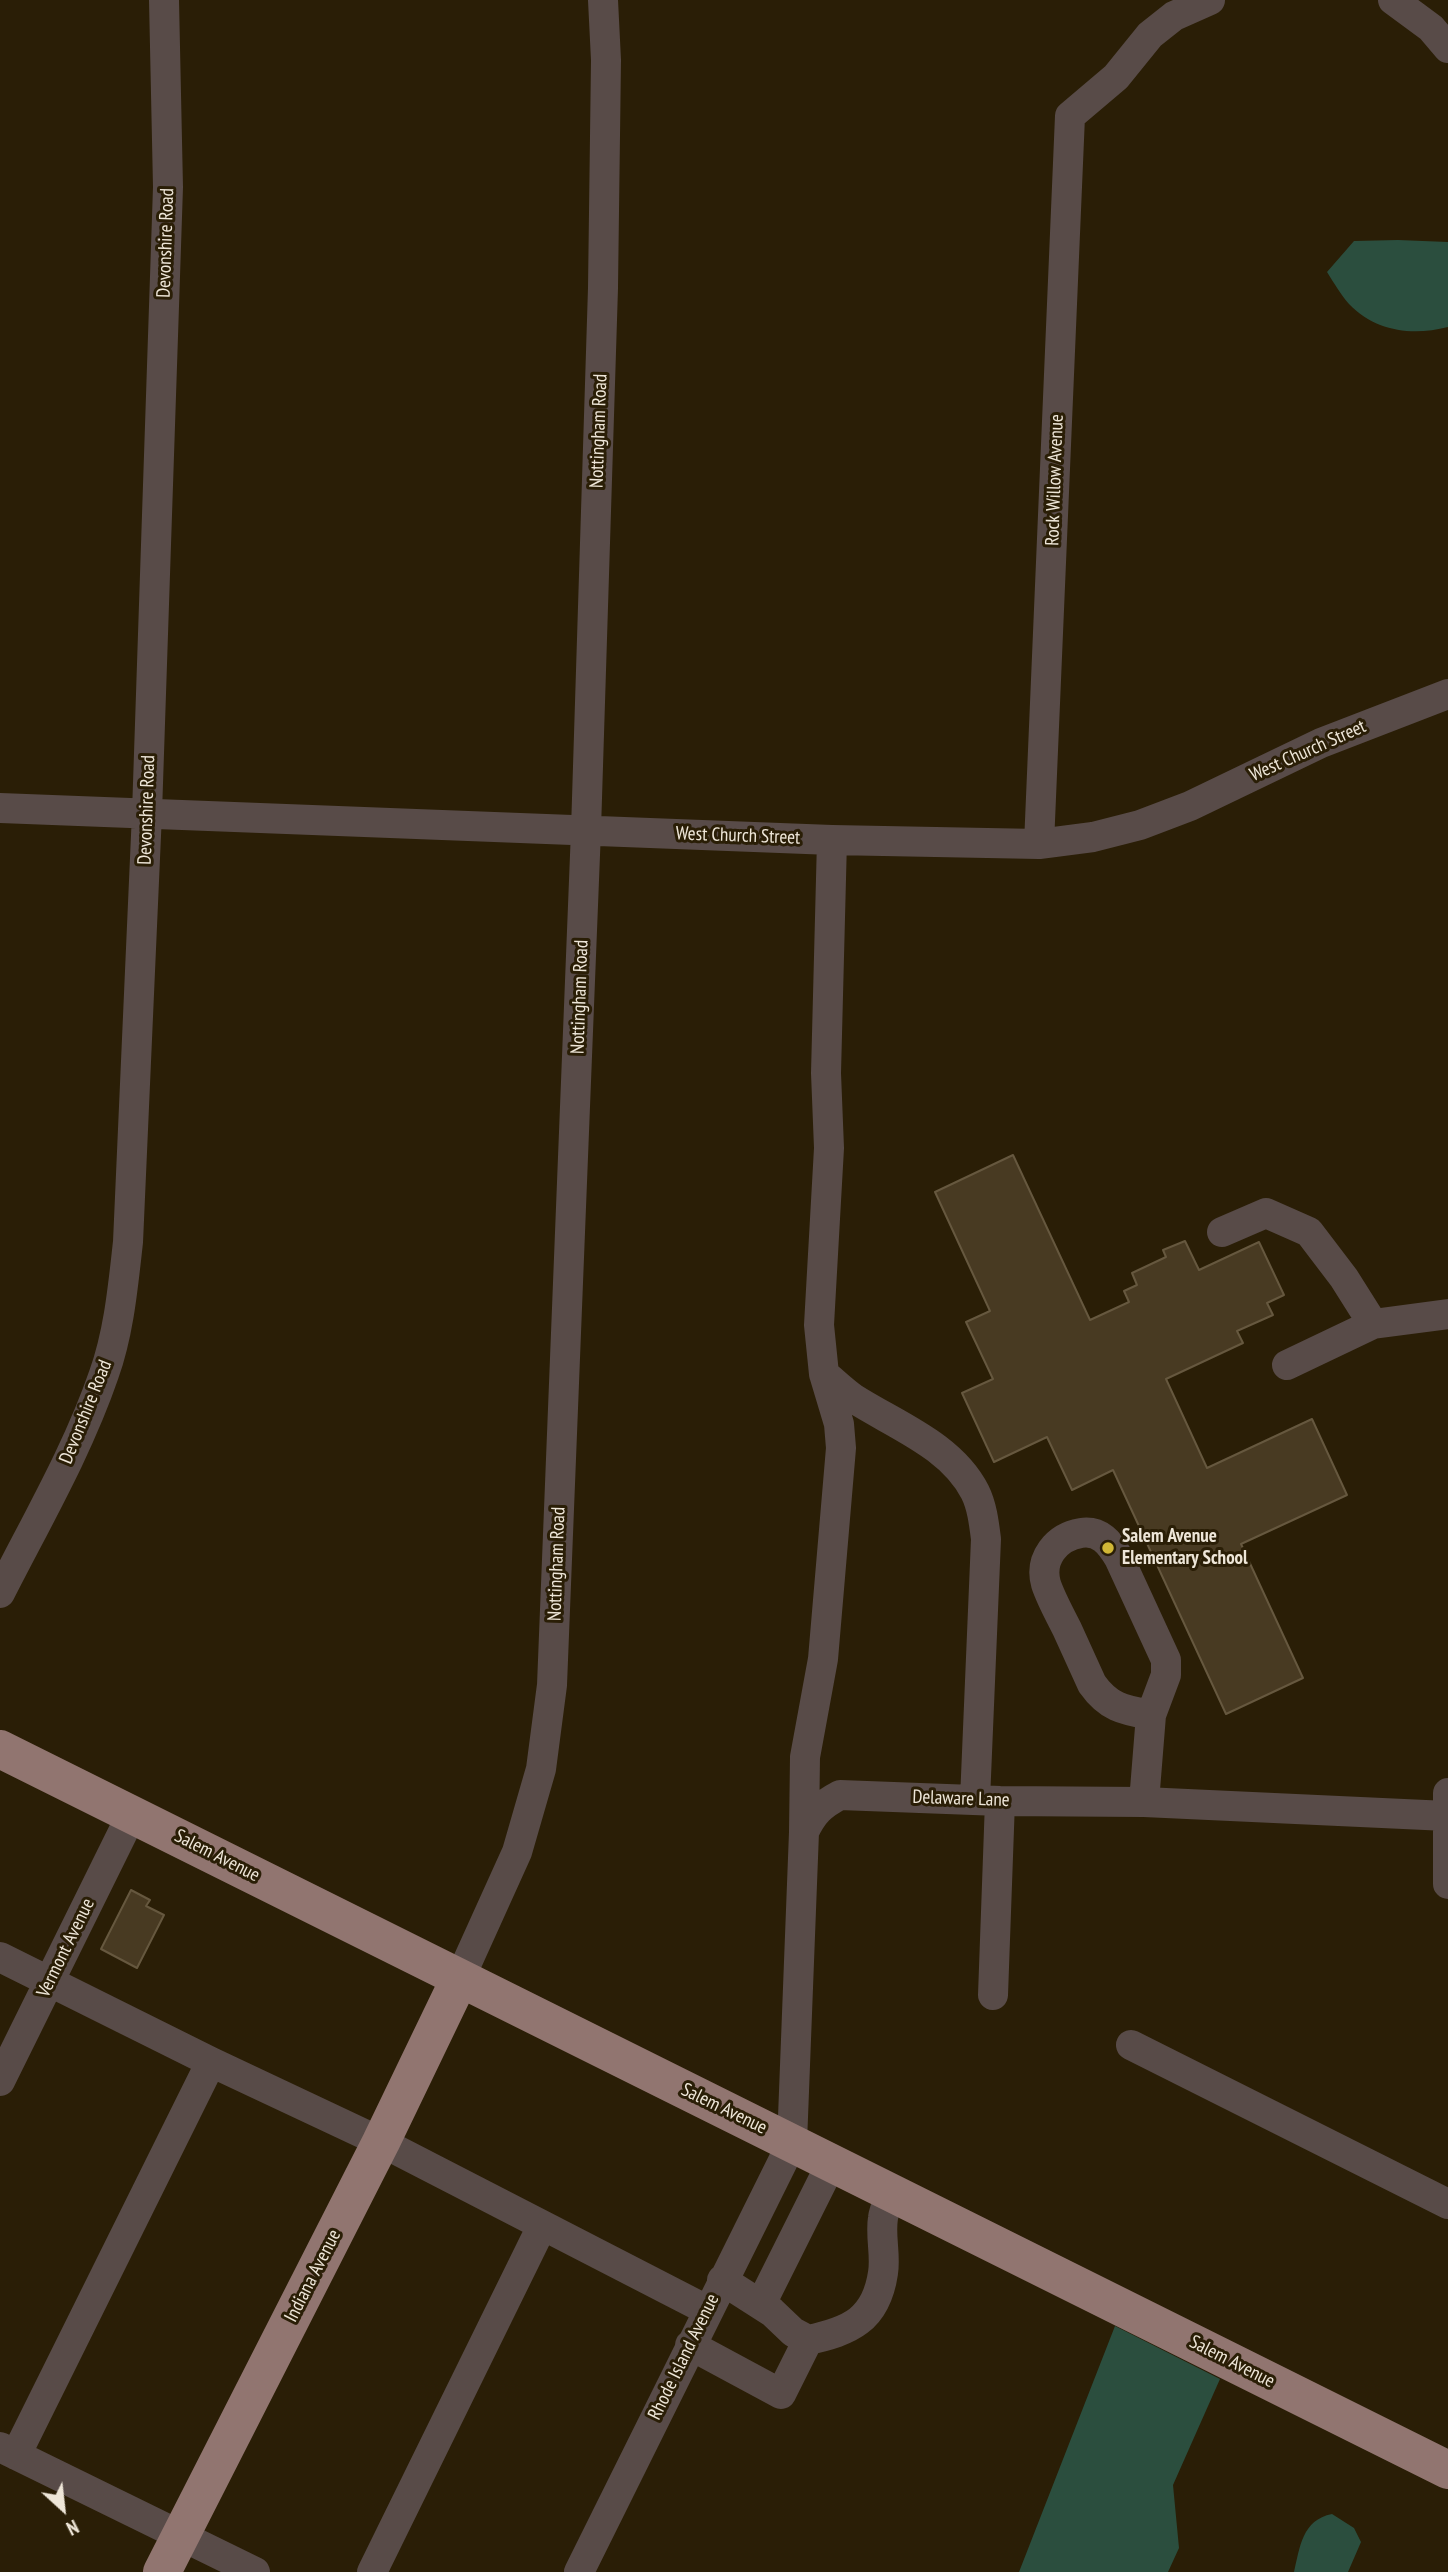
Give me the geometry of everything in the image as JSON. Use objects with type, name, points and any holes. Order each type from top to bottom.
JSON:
[{"type":"main road","name":"Salem Avenue","points":[[0,1749],[1448,2470]]},
{"type":"main road","name":"Indiana Avenue","points":[[162,2572],[183,2536],[381,2142],[460,1978]]},
{"type":"street","name":"Devonshire Road","points":[[0,1593],[81,1432],[105,1373],[120,1308],[128,1242],[147,813],[168,187],[164,0]]},
{"type":"street","name":"Nottingham Road","points":[[460,1978],[517,1852],[541,1769],[552,1685],[586,830],[603,288],[606,60],[603,0]]},
{"type":"street","name":"Rock Willow Avenue","points":[[1039,844],[1070,116],[1116,77],[1150,35],[1174,16],[1210,0]]},
{"type":"street","points":[[1393,0],[1431,28],[1448,48]]},
{"type":"street","name":"West Church Street","points":[[0,808],[832,840],[1039,844],[1093,837],[1140,825],[1190,806],[1321,743],[1448,694]]},
{"type":"street","points":[[793,2143],[805,1758],[823,1659],[841,1448],[839,1423],[824,1374],[819,1325],[829,1147],[826,1073],[832,840]]},
{"type":"street","points":[[1222,1232],[1266,1213],[1310,1232],[1373,1324]]},
{"type":"street","points":[[1287,1365],[1373,1324],[1448,1314]]},
{"type":"street","points":[[824,1374],[850,1396],[952,1461],[975,1492],[982,1511],[986,1539],[993,1995]]},
{"type":"street","points":[[1144,1802],[1151,1715],[1166,1675],[1166,1660],[1119,1558],[1110,1545],[1099,1535],[1088,1532],[1071,1535],[1056,1544],[1047,1556],[1046,1583],[1092,1684],[1101,1697],[1113,1706],[1151,1715]]},
{"type":"street","name":"Delaware Lane","points":[[804,1832],[813,1813],[822,1804],[840,1795],[988,1801],[1448,1804]]},
{"type":"street","points":[[1448,1804],[1448,1884]]},
{"type":"street","name":"Vermont Avenue","points":[[0,2081],[132,1814]]},
{"type":"street","points":[[0,1956],[211,2062],[381,2142],[708,2310]]},
{"type":"street","points":[[1131,2045],[1448,2204]]},
{"type":"street","points":[[211,2062],[8,2451],[255,2572]]},
{"type":"street","name":"Rhode Island Avenue","points":[[579,2572],[722,2280],[793,2143]]},
{"type":"street","points":[[761,2304],[832,2162]]},
{"type":"street","points":[[722,2280],[761,2304],[793,2332],[808,2340],[857,2325],[874,2307],[883,2272],[883,2216],[892,2192]]},
{"type":"street","points":[[372,2572],[542,2226]]},
{"type":"street","points":[[690,2345],[781,2394],[808,2340]]},
{"type":"green space","points":[[1354,241],[1448,242],[1448,327],[1408,331],[1371,321],[1349,304],[1327,272]]},
{"type":"green space","points":[[1115,2326],[1220,2379],[1173,2485],[1179,2548],[1168,2572],[1019,2572]]},
{"type":"green space","points":[[1332,2514],[1354,2528],[1361,2542],[1348,2572],[1294,2572],[1308,2528],[1322,2517]]},
{"type":"building","points":[[1013,1155],[1090,1320],[1129,1302],[1124,1291],[1137,1285],[1132,1273],[1166,1257],[1163,1250],[1185,1241],[1199,1270],[1259,1242],[1284,1295],[1267,1303],[1273,1315],[1237,1331],[1243,1343],[1166,1379],[1207,1468],[1312,1419],[1347,1495],[1241,1544],[1303,1678],[1226,1714],[1113,1470],[1072,1490],[1047,1437],[994,1462],[962,1393],[993,1379],[966,1322],[990,1311],[935,1192]]},
{"type":"building","points":[[131,1890],[150,1900],[146,1906],[164,1915],[137,1968],[101,1949]]},
{"type":"place","name":"Salem Avenue Elementary School","points":[[1108,1548]]}]
